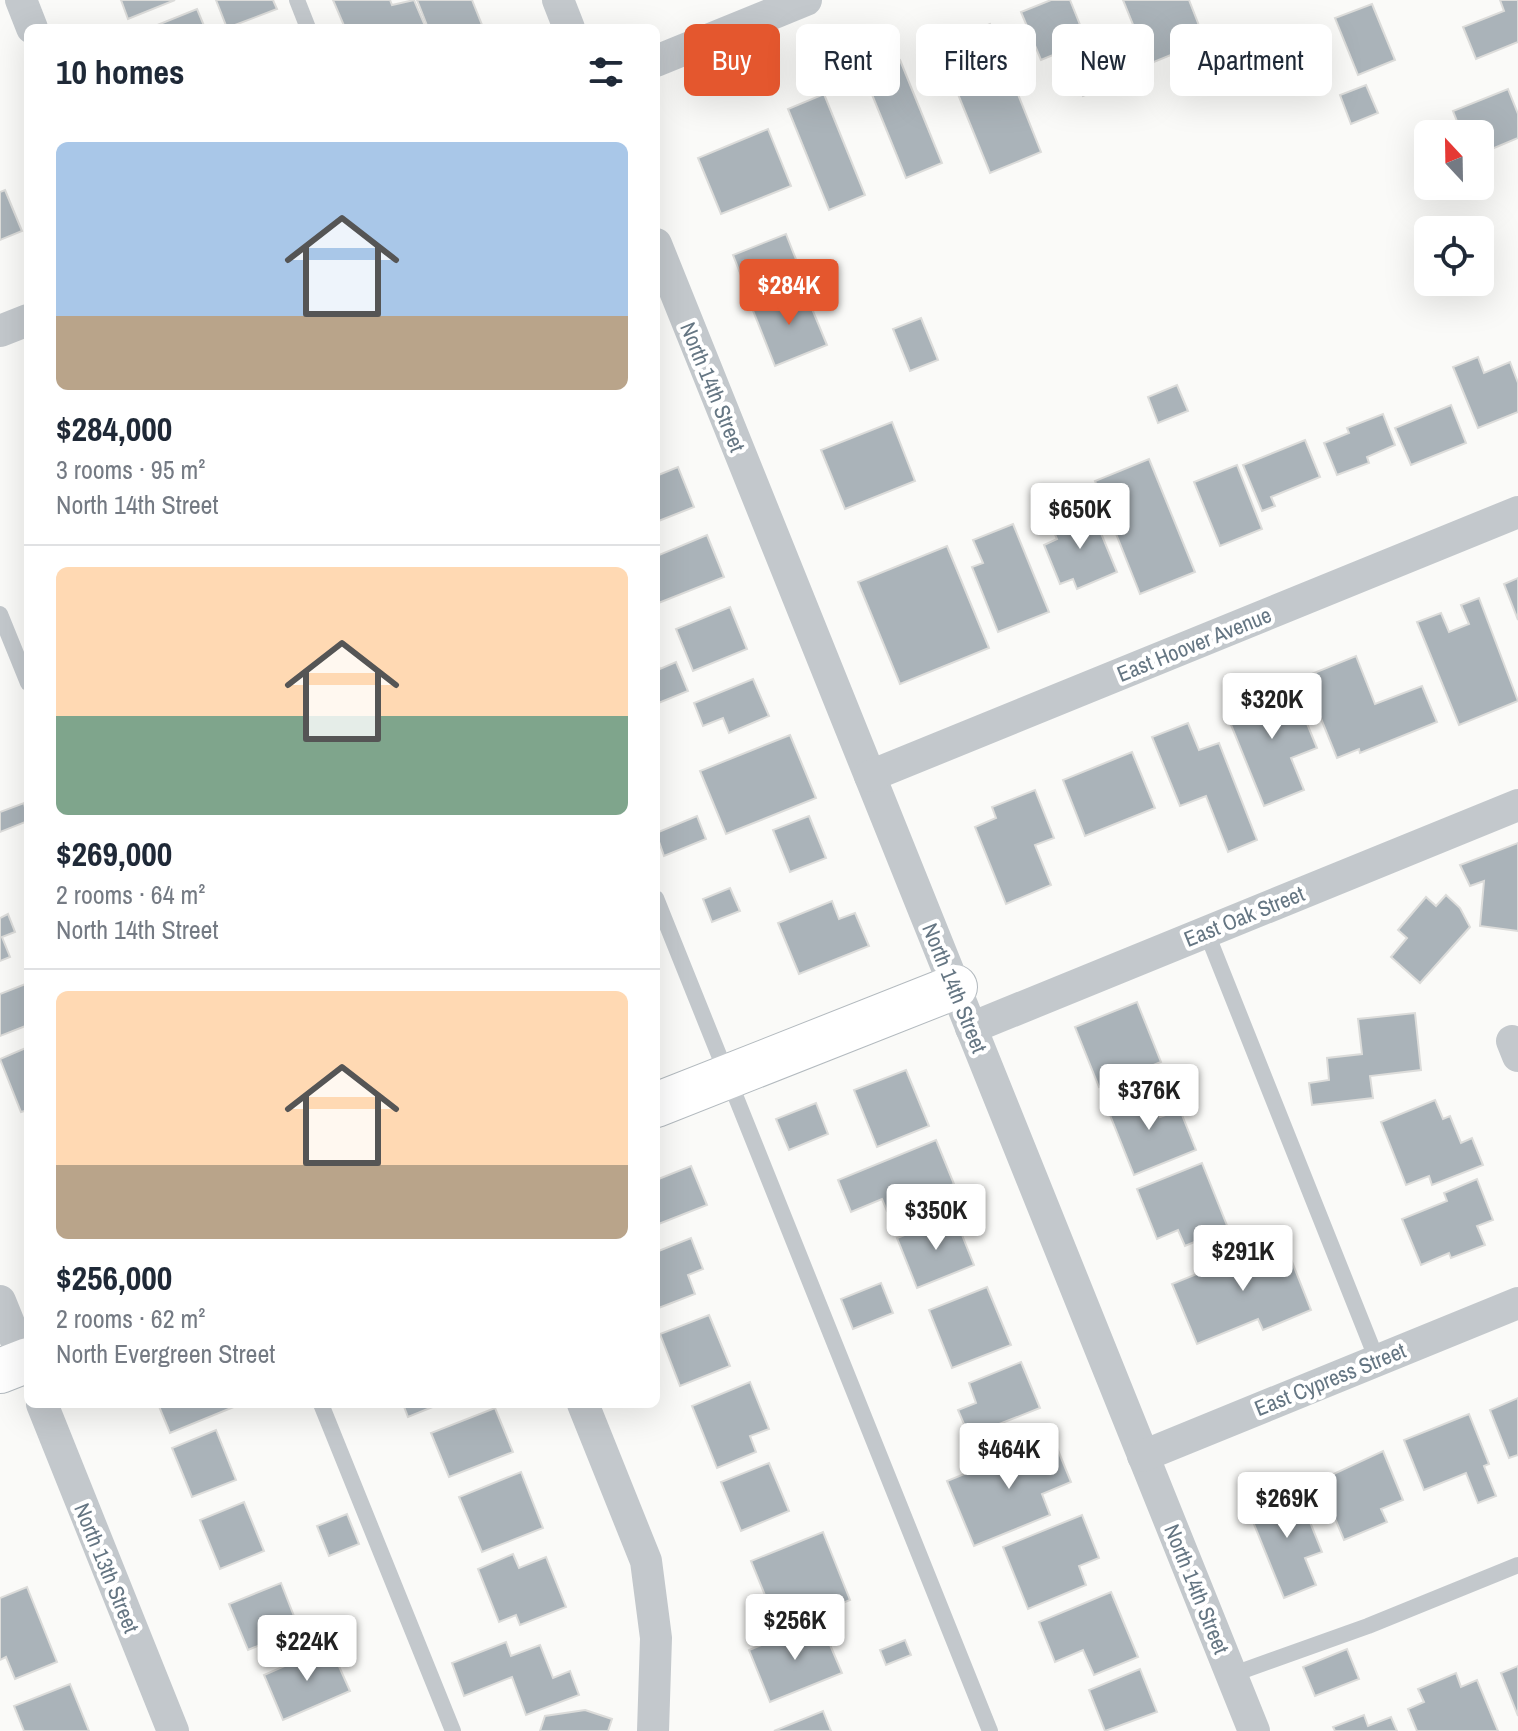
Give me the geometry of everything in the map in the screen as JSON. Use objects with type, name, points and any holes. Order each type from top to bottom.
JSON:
[{"type":"street","points":[[21,0],[30,24]]},
{"type":"street","points":[[558,0],[567,24]]},
{"type":"street","points":[[660,59],[806,0]]},
{"type":"street","name":"North 14th Street","points":[[660,254],[1254,1731]]},
{"type":"street","points":[[0,331],[24,322]]},
{"type":"street","name":"East Hoover Avenue","points":[[870,776],[1518,512]]},
{"type":"street","name":"East Oak Street","points":[[971,1028],[1518,805]]},
{"type":"street","points":[[660,1103],[955,987]]},
{"type":"street","points":[[0,1301],[20,1366]]},
{"type":"street","name":"East Cypress Street","points":[[1143,1456],[1518,1303]]},
{"type":"street","name":"North 13th Street","points":[[44,1408],[173,1731]]},
{"type":"street","points":[[585,1408],[646,1561],[656,1638],[653,1731]]},
{"type":"lane","points":[[297,0],[306,24]]},
{"type":"lane","points":[[0,614],[24,673]]},
{"type":"lane","points":[[660,908],[990,1731]]},
{"type":"lane","points":[[1206,931],[1377,1360]]},
{"type":"lane","points":[[323,1408],[453,1731]]},
{"type":"lane","points":[[1231,1675],[1368,1626],[1518,1565]]},
{"type":"building","points":[[121,0],[175,0],[128,19]]},
{"type":"building","points":[[216,0],[273,0],[277,9],[238,24],[225,24]]},
{"type":"building","points":[[333,0],[390,0],[392,5],[414,0],[424,24],[343,24]]},
{"type":"building","points":[[417,0],[472,0],[482,24],[426,24]]},
{"type":"building","points":[[1051,0],[1070,0],[1080,24],[1052,24],[1052,55],[1041,60],[1036,48],[1036,24],[1026,24],[1021,12]]},
{"type":"building","points":[[1123,0],[1189,0],[1198,24],[1170,24],[1170,55],[1154,62],[1154,24],[1133,24]]},
{"type":"building","points":[[1500,0],[1518,0],[1518,42],[1476,59],[1463,27],[1504,11]]},
{"type":"building","points":[[1372,4],[1395,60],[1358,75],[1335,18]]},
{"type":"building","points":[[197,9],[203,24],[160,24]]},
{"type":"building","points":[[900,60],[942,163],[906,178],[873,96],[900,96]]},
{"type":"building","points":[[1366,85],[1378,113],[1351,124],[1340,95]]},
{"type":"building","points":[[1508,89],[1518,114],[1518,138],[1494,148],[1494,120],[1457,120],[1453,111]]},
{"type":"building","points":[[825,96],[865,195],[829,210],[788,109]]},
{"type":"building","points":[[959,96],[1019,96],[1041,152],[990,173]]},
{"type":"building","points":[[768,129],[791,186],[721,214],[698,158]]},
{"type":"building","points":[[5,190],[22,231],[0,240],[0,192]]},
{"type":"building","points":[[786,234],[799,267],[746,288],[733,255]]},
{"type":"building","points":[[803,287],[827,345],[775,366],[752,308]]},
{"type":"building","points":[[921,318],[938,360],[910,371],[893,329]]},
{"type":"building","points":[[1478,357],[1484,373],[1510,362],[1518,383],[1518,412],[1478,428],[1453,367]]},
{"type":"building","points":[[1177,385],[1188,411],[1158,423],[1148,397]]},
{"type":"building","points":[[1451,405],[1466,443],[1411,465],[1395,428]]},
{"type":"building","points":[[1383,414],[1395,445],[1367,457],[1369,463],[1337,475],[1324,443],[1349,433],[1347,428]]},
{"type":"building","points":[[892,422],[915,481],[845,509],[821,450]]},
{"type":"building","points":[[1305,440],[1320,477],[1271,497],[1275,506],[1262,511],[1243,465]]},
{"type":"building","points":[[1149,459],[1195,572],[1140,594],[1095,481]]},
{"type":"building","points":[[1237,465],[1262,529],[1220,546],[1194,482]]},
{"type":"building","points":[[678,467],[694,507],[660,520],[660,474]]},
{"type":"building","points":[[1091,509],[1117,572],[1077,589],[1073,579],[1060,584],[1044,545],[1057,539],[1051,525]]},
{"type":"building","points":[[1013,524],[1049,612],[998,632],[972,567],[983,563],[973,540]]},
{"type":"building","points":[[707,535],[724,577],[660,602],[660,555]]},
{"type":"building","points":[[947,546],[989,648],[900,684],[858,582]]},
{"type":"building","points":[[1518,578],[1518,620],[1504,584]]},
{"type":"building","points":[[1479,598],[1518,701],[1459,725],[1417,622],[1441,613],[1449,632],[1469,624],[1461,605]]},
{"type":"building","points":[[730,607],[747,649],[693,671],[676,629]]},
{"type":"building","points":[[1356,656],[1375,704],[1422,686],[1437,722],[1360,753],[1359,749],[1337,758],[1304,677]]},
{"type":"building","points":[[676,662],[688,691],[660,702],[660,669]]},
{"type":"building","points":[[753,679],[769,716],[729,733],[723,718],[703,726],[694,703]]},
{"type":"building","points":[[1291,684],[1317,748],[1291,758],[1304,790],[1264,806],[1225,710]]},
{"type":"building","points":[[1188,723],[1199,750],[1219,743],[1257,840],[1228,852],[1206,796],[1180,806],[1152,737]]},
{"type":"building","points":[[790,735],[816,798],[726,834],[700,771]]},
{"type":"building","points":[[1132,752],[1155,808],[1085,836],[1063,780]]},
{"type":"building","points":[[1035,790],[1054,838],[1035,845],[1051,885],[1006,904],[975,827],[996,818],[992,807]]},
{"type":"building","points":[[24,803],[24,823],[0,832],[0,812]]},
{"type":"building","points":[[697,816],[706,839],[664,856],[660,831]]},
{"type":"building","points":[[809,816],[826,858],[790,872],[773,830]]},
{"type":"building","points":[[1518,843],[1518,931],[1480,926],[1484,881],[1470,886],[1460,865]]},
{"type":"building","points":[[730,888],[740,911],[712,922],[703,899]]},
{"type":"building","points":[[1446,895],[1460,908],[1470,927],[1420,983],[1391,957],[1407,938],[1398,930],[1426,897],[1436,906]]},
{"type":"building","points":[[832,901],[839,919],[855,913],[869,946],[799,974],[778,923]]},
{"type":"building","points":[[8,914],[15,932],[2,937],[10,957],[0,961],[0,918]]},
{"type":"building","points":[[24,985],[24,1027],[0,1036],[0,994]]},
{"type":"building","points":[[1137,1002],[1161,1062],[1099,1087],[1075,1027]]},
{"type":"building","points":[[1415,1013],[1421,1070],[1370,1076],[1373,1098],[1312,1105],[1309,1083],[1329,1080],[1327,1058],[1362,1054],[1358,1019]]},
{"type":"building","points":[[24,1049],[24,1111],[21,1112],[0,1059]]},
{"type":"building","points":[[906,1070],[929,1126],[877,1147],[854,1090]]},
{"type":"building","points":[[1149,1088],[1160,1117],[1180,1110],[1196,1150],[1134,1175],[1106,1105]]},
{"type":"building","points":[[1435,1100],[1443,1119],[1450,1116],[1461,1143],[1472,1138],[1483,1165],[1432,1185],[1429,1176],[1406,1185],[1381,1122]]},
{"type":"building","points":[[816,1103],[828,1134],[789,1150],[776,1119]]},
{"type":"building","points":[[936,1140],[954,1184],[887,1211],[882,1199],[851,1212],[838,1180]]},
{"type":"building","points":[[1202,1163],[1228,1228],[1185,1246],[1178,1230],[1157,1239],[1137,1189]]},
{"type":"building","points":[[691,1166],[707,1205],[660,1223],[660,1178]]},
{"type":"building","points":[[1477,1179],[1493,1220],[1477,1226],[1485,1245],[1451,1258],[1449,1253],[1421,1265],[1402,1219],[1447,1201],[1444,1193]]},
{"type":"building","points":[[954,1215],[974,1265],[917,1288],[897,1238]]},
{"type":"building","points":[[691,1238],[703,1269],[688,1275],[695,1294],[660,1307],[660,1250]]},
{"type":"building","points":[[1283,1239],[1311,1310],[1263,1330],[1258,1319],[1197,1344],[1172,1284]]},
{"type":"building","points":[[881,1283],[893,1313],[853,1329],[841,1299]]},
{"type":"building","points":[[987,1287],[1011,1345],[952,1368],[929,1310]]},
{"type":"building","points":[[709,1315],[730,1366],[680,1386],[660,1334]]},
{"type":"building","points":[[1021,1362],[1040,1408],[969,1436],[958,1410],[976,1403],[969,1383]]},
{"type":"building","points":[[750,1382],[769,1429],[750,1436],[756,1452],[717,1468],[692,1406]]},
{"type":"building","points":[[1518,1398],[1518,1455],[1509,1458],[1490,1410]]},
{"type":"building","points":[[160,1408],[231,1408],[170,1433]]},
{"type":"building","points":[[405,1408],[430,1408],[408,1417]]},
{"type":"building","points":[[495,1408],[513,1452],[449,1477],[431,1433]]},
{"type":"building","points":[[1469,1414],[1489,1464],[1484,1466],[1496,1496],[1478,1503],[1466,1473],[1424,1490],[1404,1440]]},
{"type":"building","points":[[216,1430],[236,1480],[192,1497],[172,1448]]},
{"type":"building","points":[[1053,1438],[1071,1482],[1042,1494],[1050,1515],[974,1546],[947,1481]]},
{"type":"building","points":[[1383,1451],[1403,1500],[1381,1509],[1387,1522],[1344,1540],[1322,1487],[1329,1484],[1327,1477]]},
{"type":"building","points":[[769,1463],[789,1511],[741,1531],[721,1482]]},
{"type":"building","points":[[521,1472],[543,1528],[482,1552],[459,1497]]},
{"type":"building","points":[[1296,1487],[1322,1552],[1305,1558],[1316,1585],[1284,1598],[1247,1507]]},
{"type":"building","points":[[244,1502],[264,1551],[220,1569],[200,1520]]},
{"type":"building","points":[[347,1514],[359,1544],[329,1556],[317,1526]]},
{"type":"building","points":[[1082,1515],[1099,1558],[1079,1566],[1086,1585],[1028,1609],[1003,1547]]},
{"type":"building","points":[[823,1532],[850,1600],[800,1621],[792,1601],[771,1610],[751,1561]]},
{"type":"building","points":[[513,1554],[519,1568],[546,1557],[566,1607],[520,1625],[516,1615],[499,1622],[478,1569]]},
{"type":"building","points":[[281,1583],[299,1629],[248,1650],[229,1604]]},
{"type":"building","points":[[27,1587],[57,1662],[15,1679],[6,1657],[0,1660],[0,1598]]},
{"type":"building","points":[[1111,1592],[1138,1657],[1094,1675],[1083,1650],[1055,1662],[1039,1622]]},
{"type":"building","points":[[820,1621],[842,1673],[770,1702],[749,1650]]},
{"type":"building","points":[[905,1640],[911,1655],[886,1665],[880,1650]]},
{"type":"building","points":[[506,1642],[511,1656],[540,1645],[553,1678],[570,1671],[579,1695],[526,1715],[512,1677],[464,1696],[452,1663]]},
{"type":"building","points":[[330,1646],[350,1691],[283,1720],[264,1675]]},
{"type":"building","points":[[1347,1649],[1359,1679],[1315,1696],[1303,1667]]},
{"type":"building","points":[[1518,1666],[1518,1716],[1501,1673]]},
{"type":"building","points":[[1140,1669],[1157,1712],[1105,1731],[1089,1690]]},
{"type":"building","points":[[1456,1673],[1461,1687],[1477,1680],[1498,1731],[1417,1731],[1408,1709],[1424,1702],[1418,1689]]},
{"type":"building","points":[[70,1684],[89,1731],[24,1731],[14,1706]]},
{"type":"building","points":[[585,1710],[612,1719],[608,1731],[540,1731],[545,1716]]},
{"type":"building","points":[[823,1711],[831,1731],[774,1731]]},
{"type":"building","points":[[1364,1715],[1368,1726],[1391,1717],[1397,1731],[1335,1731],[1333,1727]]}]
